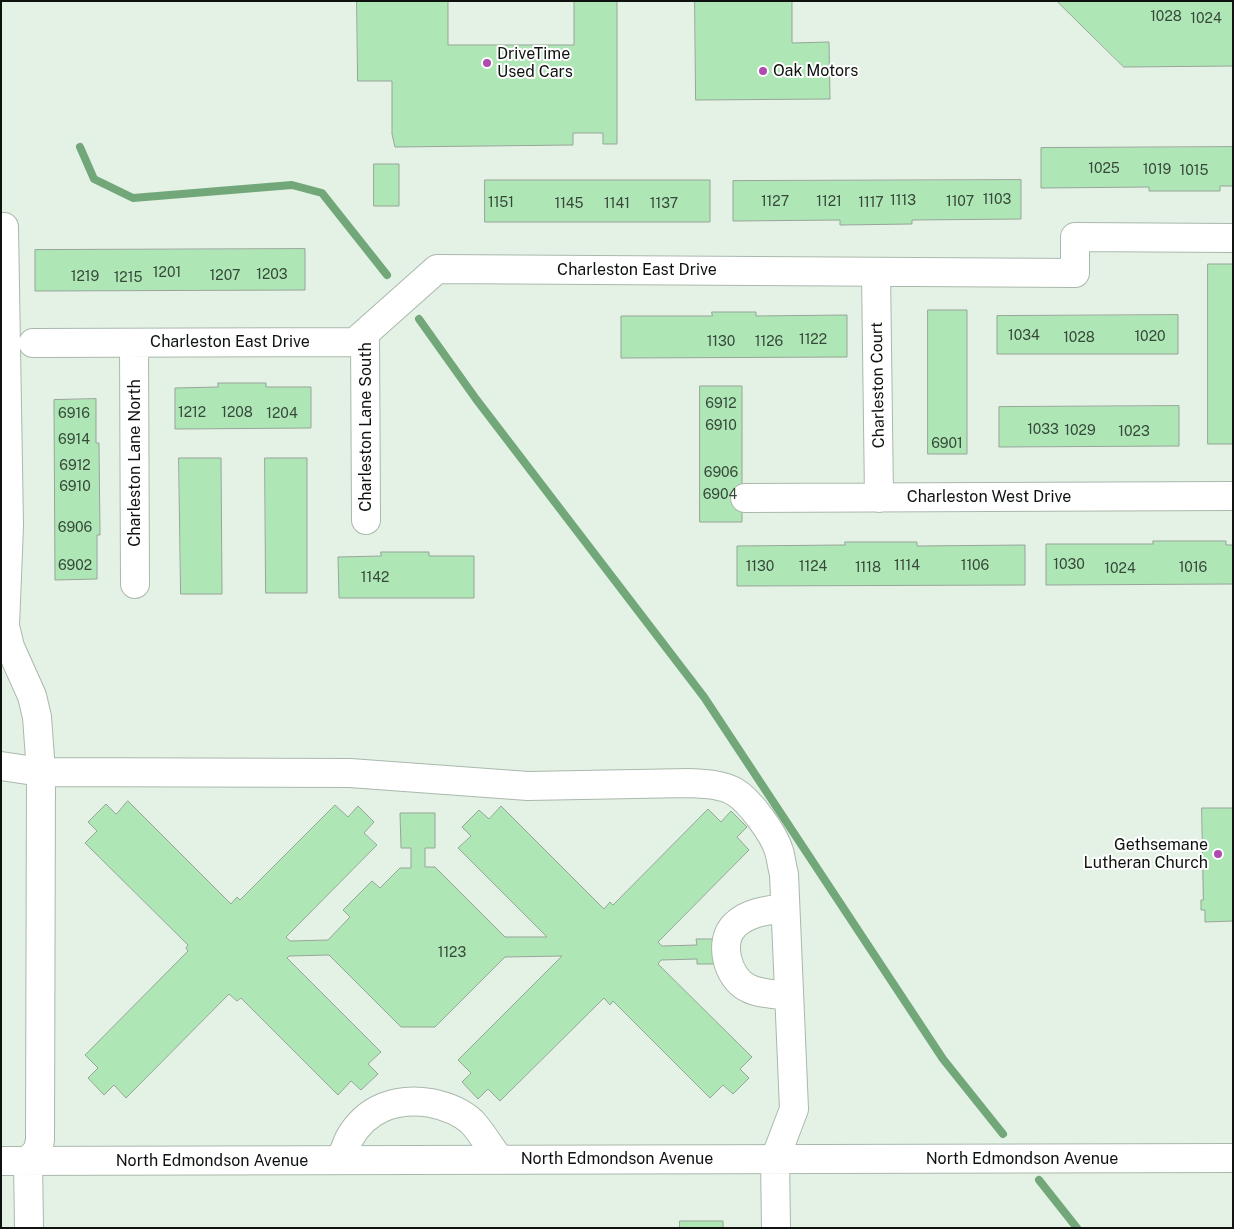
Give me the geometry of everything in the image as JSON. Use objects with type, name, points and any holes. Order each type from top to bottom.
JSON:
[{"type":"street","points":[[1,227],[4,226],[9,526],[3,626],[10,647],[32,696],[37,717],[41,772],[40,1140],[38,1150],[28,1161],[29,1228]]},
{"type":"street","name":"Charleston East Drive","points":[[33,343],[355,342],[437,269],[1075,273],[1075,237],[1233,238]]},
{"type":"street","name":"Charleston Court","points":[[876,272],[879,498]]},
{"type":"street","name":"Charleston Lane South","points":[[365,333],[366,520]]},
{"type":"street","name":"Charleston Lane North","points":[[134,343],[135,584]]},
{"type":"street","name":"Charleston West Drive","points":[[745,498],[1233,496]]},
{"type":"street","points":[[1,766],[41,772],[350,773],[528,786],[665,783],[713,785],[735,792],[754,810],[768,829],[779,850],[784,874],[794,1109],[775,1159],[776,1228]]},
{"type":"street","points":[[785,908],[754,914],[742,919],[735,924],[729,933],[727,948],[728,962],[733,974],[740,982],[748,988],[789,996]]},
{"type":"street","points":[[341,1160],[349,1140],[366,1119],[382,1106],[402,1101],[421,1101],[456,1111],[471,1122],[485,1138],[499,1159]]},
{"type":"street","name":"North Edmondson Avenue","points":[[1,1161],[1233,1158]]},
{"type":"building","name":"DriveTime Used Cars","points":[[357,1],[448,1],[448,45],[574,45],[574,1],[617,1],[617,144],[603,144],[603,133],[573,133],[573,145],[395,147],[392,134],[392,81],[358,81]]},
{"type":"building","name":"Oak Motors","points":[[695,1],[792,1],[792,43],[829,42],[830,99],[696,100]]},
{"type":"building","points":[[1057,1],[1233,1],[1233,66],[1124,67]]},
{"type":"building","points":[[1233,147],[1233,186],[1220,186],[1220,191],[1149,191],[1149,187],[1041,188],[1041,148]]},
{"type":"building","points":[[374,164],[399,164],[399,206],[374,206]]},
{"type":"building","points":[[485,180],[710,180],[710,222],[485,222]]},
{"type":"building","points":[[1021,180],[1021,219],[912,220],[912,224],[840,225],[840,220],[733,221],[733,181]]},
{"type":"building","points":[[305,249],[305,290],[35,291],[35,250]]},
{"type":"building","points":[[1208,264],[1233,264],[1233,444],[1208,444]]},
{"type":"building","points":[[928,310],[967,310],[967,454],[928,454]]},
{"type":"building","points":[[712,312],[756,312],[756,316],[847,315],[847,357],[621,358],[621,316],[712,316]]},
{"type":"building","points":[[1178,315],[1178,354],[997,354],[997,316]]},
{"type":"building","points":[[218,383],[266,383],[266,387],[311,387],[311,428],[175,429],[175,388],[218,387]]},
{"type":"building","points":[[700,386],[742,386],[742,522],[700,522]]},
{"type":"building","points":[[96,399],[96,443],[99,443],[100,535],[97,535],[97,579],[55,580],[54,400]]},
{"type":"building","points":[[1179,406],[1179,446],[999,447],[999,407]]},
{"type":"building","points":[[179,458],[221,458],[222,594],[181,594]]},
{"type":"building","points":[[265,458],[307,458],[307,593],[266,593]]},
{"type":"building","points":[[1153,541],[1226,541],[1226,545],[1233,545],[1233,584],[1046,585],[1046,544],[1153,544]]},
{"type":"building","points":[[845,542],[917,542],[917,546],[1025,545],[1025,585],[737,586],[737,546],[845,545]]},
{"type":"building","points":[[381,552],[429,552],[429,556],[474,556],[474,598],[339,598],[338,557],[381,556]]},
{"type":"building","points":[[128,801],[231,904],[237,897],[240,900],[335,805],[348,817],[358,806],[374,822],[364,833],[377,845],[286,937],[290,941],[328,940],[350,917],[343,910],[372,881],[380,888],[400,868],[411,868],[411,848],[401,848],[400,813],[435,813],[435,848],[425,848],[425,867],[435,867],[505,937],[547,937],[458,848],[471,836],[462,827],[479,810],[489,819],[501,806],[604,909],[610,902],[613,905],[708,809],[721,822],[731,811],[747,827],[737,837],[749,850],[658,942],[662,946],[697,945],[696,939],[717,939],[717,964],[697,964],[697,959],[661,960],[658,964],[752,1057],[740,1069],[749,1078],[733,1094],[723,1085],[710,1098],[613,1001],[610,1005],[604,998],[500,1101],[488,1089],[478,1099],[462,1082],[471,1073],[458,1060],[562,956],[505,957],[435,1027],[401,1027],[329,955],[289,956],[287,958],[381,1052],[368,1064],[378,1074],[361,1090],[351,1081],[338,1095],[241,998],[237,1001],[229,994],[126,1098],[114,1085],[104,1095],[88,1078],[98,1068],[85,1055],[188,951],[186,948],[188,945],[85,843],[97,831],[88,822],[106,804],[116,814]]},
{"type":"building","name":"Gethsemane Lutheran Church","points":[[1202,808],[1233,808],[1233,921],[1205,922],[1205,910],[1201,910],[1201,900],[1203,900]]},
{"type":"building","points":[[680,1221],[723,1221],[723,1228],[680,1228]]},
{"type":"waterway","points":[[80,147],[94,179],[133,198],[292,185],[322,193],[387,275]]},
{"type":"waterway","points":[[419,319],[476,399],[704,697],[943,1059],[1003,1134]]},
{"type":"waterway","points":[[1039,1180],[1077,1228]]},
{"type":"place","name":"DriveTime Used Cars","points":[[487,63]]},
{"type":"place","name":"Oak Motors","points":[[763,71]]},
{"type":"place","name":"Gethsemane Lutheran Church","points":[[1218,854]]}]
